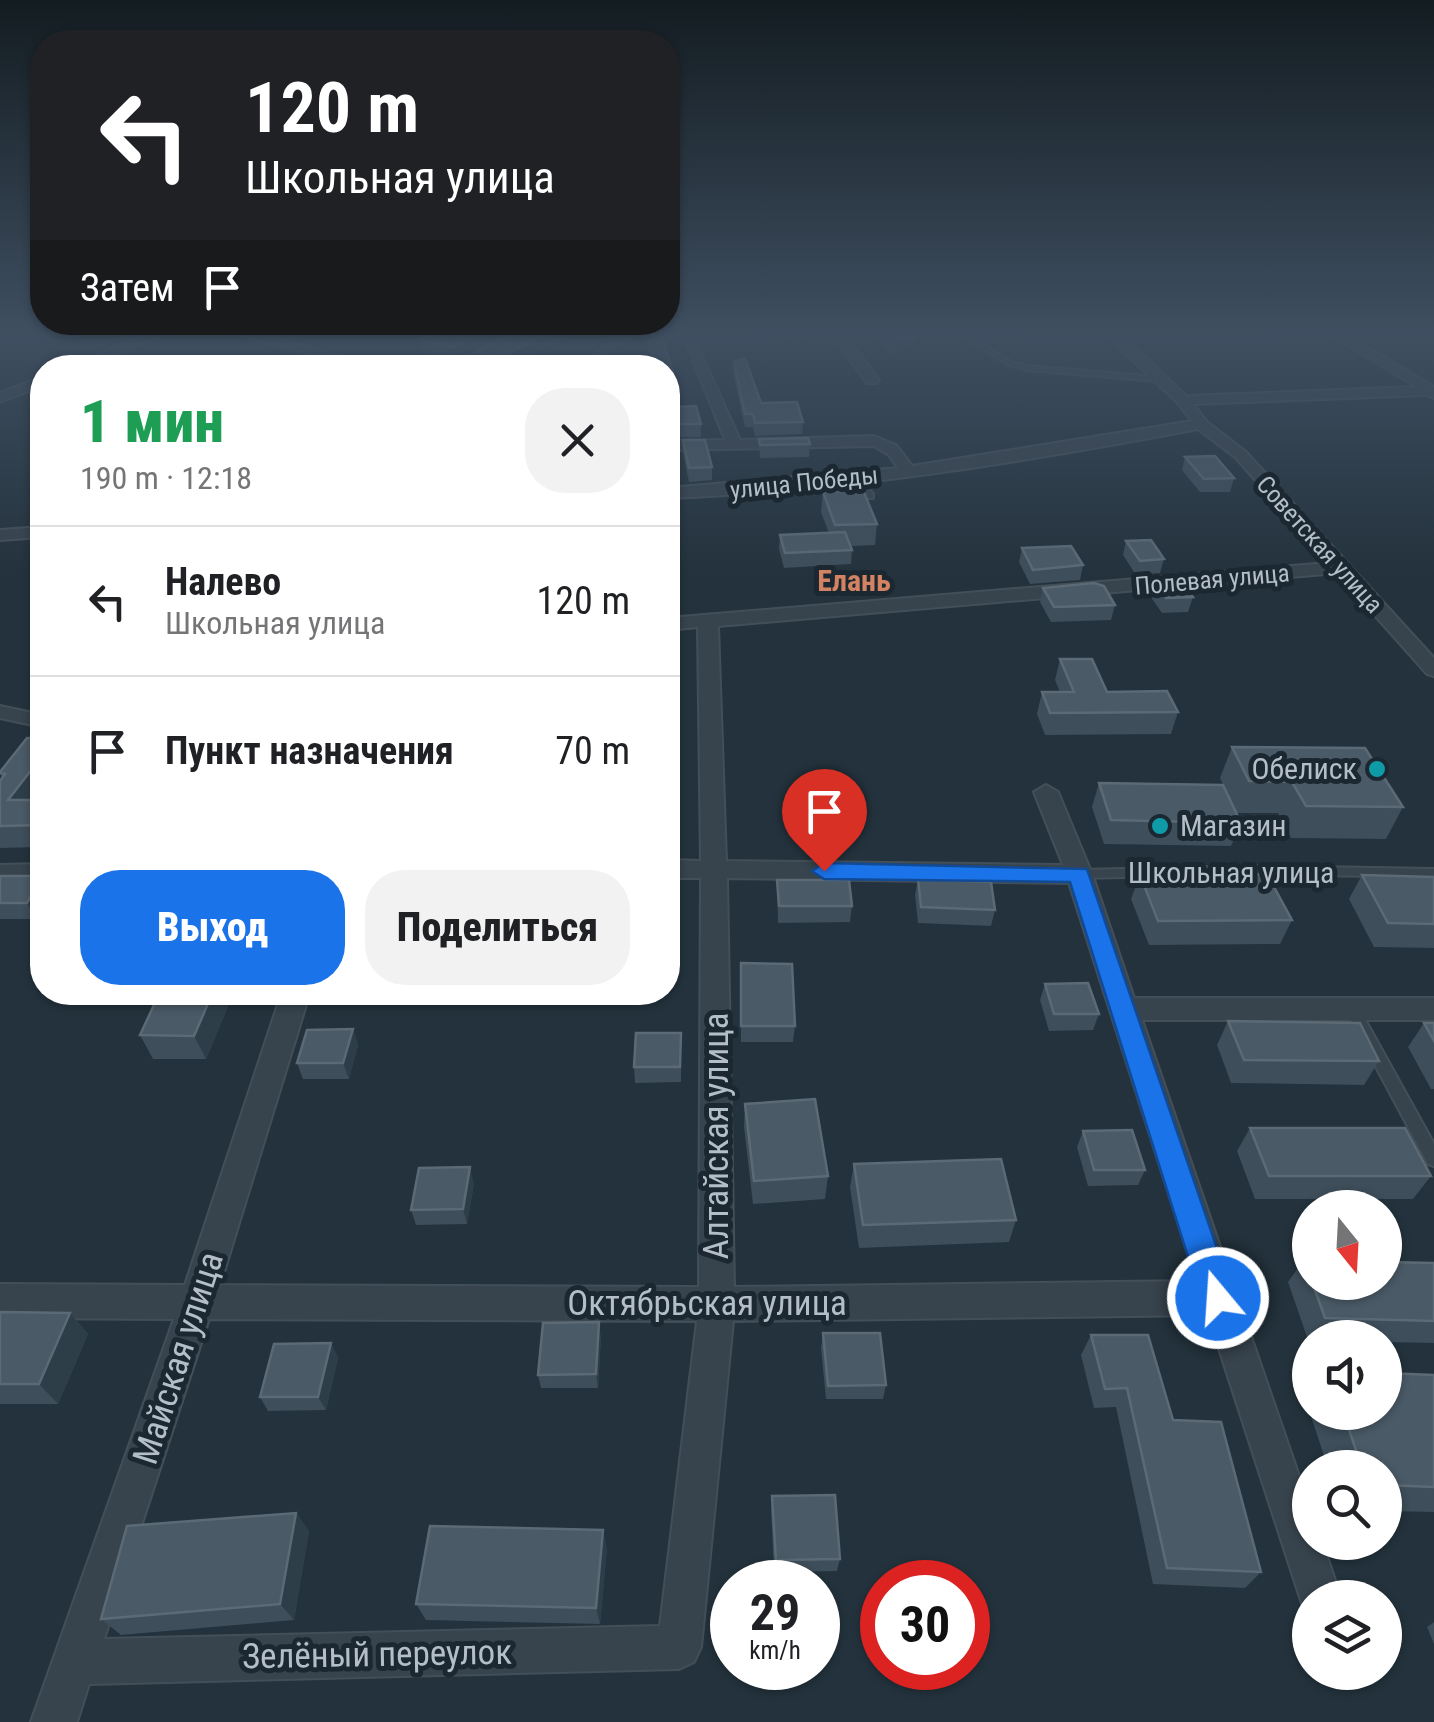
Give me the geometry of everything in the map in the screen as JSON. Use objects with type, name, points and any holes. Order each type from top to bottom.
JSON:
[{"type":"street","points":[[721,414],[734,443]]},
{"type":"street","points":[[1193,414],[1200,424]]},
{"type":"street","name":"улица Победы","points":[[680,491],[906,472],[1200,424]]},
{"type":"street","name":"Советская улица","points":[[1200,424],[1241,455],[1434,670]]},
{"type":"street","points":[[680,445],[880,442],[899,455],[906,472]]},
{"type":"street","points":[[0,534],[30,533]]},
{"type":"street","name":"Полевая улица","points":[[680,624],[1339,568]]},
{"type":"street","name":"Алтайская улица","points":[[679,1647],[716,1304],[714,870],[708,623]]},
{"type":"street","points":[[0,712],[30,718]]},
{"type":"street","points":[[1046,792],[1079,874],[1314,1580]]},
{"type":"street","name":"Школьная улица","points":[[680,870],[1079,874]]},
{"type":"street","points":[[0,874],[30,873]]},
{"type":"street","name":"Майская улица","points":[[54,1722],[197,1302],[292,1005]]},
{"type":"street","points":[[1123,1009],[1434,1009]]},
{"type":"street","name":"Октябрьская улица","points":[[0,1301],[716,1304],[1218,1298]]},
{"type":"street","name":"Зелёный переулок","points":[[76,1662],[679,1647]]},
{"type":"lane","points":[[855,478],[870,496]]},
{"type":"lane","name":"Школьная улица","points":[[1079,874],[1256,870],[1434,873]]},
{"type":"lane","points":[[1352,1009],[1434,1159]]},
{"type":"building","points":[[680,414],[698,414],[701,424],[680,424]]},
{"type":"building","points":[[753,414],[801,414],[803,422],[755,423]]},
{"type":"building","points":[[808,438],[810,444],[760,445],[759,439]]},
{"type":"building","points":[[683,440],[705,440],[712,467],[689,468]]},
{"type":"building","points":[[1215,456],[1234,478],[1204,479],[1185,457]]},
{"type":"building","points":[[863,490],[877,524],[835,525],[823,492]]},
{"type":"building","points":[[845,532],[852,550],[785,553],[780,535]]},
{"type":"building","points":[[1151,540],[1164,559],[1140,561],[1126,541]]},
{"type":"building","points":[[1071,546],[1083,565],[1033,570],[1022,548]]},
{"type":"building","points":[[1177,576],[1193,597],[1166,598],[1152,578]]},
{"type":"building","points":[[1094,583],[1104,586],[1115,605],[1054,607],[1043,588]]},
{"type":"building","points":[[1060,659],[1092,659],[1107,692],[1167,691],[1178,712],[1050,713],[1042,692],[1074,692]]},
{"type":"building","points":[[30,738],[30,772],[8,800],[30,800],[30,825],[0,826],[0,781],[5,774],[0,772]]},
{"type":"building","points":[[1232,747],[1365,748],[1403,807],[1306,806],[1292,782],[1249,781]]},
{"type":"building","points":[[1099,783],[1223,785],[1241,823],[1111,820]]},
{"type":"building","points":[[1267,874],[1292,920],[1158,921],[1140,875]]},
{"type":"building","points":[[1362,875],[1434,877],[1434,924],[1388,923]]},
{"type":"building","points":[[0,876],[30,876],[27,903],[0,903]]},
{"type":"building","points":[[918,879],[991,882],[995,910],[921,907]]},
{"type":"building","points":[[777,880],[849,880],[852,906],[779,906]]},
{"type":"building","points":[[741,963],[792,964],[795,1026],[741,1026]]},
{"type":"building","points":[[1088,983],[1099,1014],[1054,1014],[1045,984]]},
{"type":"building","points":[[154,1005],[207,1005],[194,1036],[140,1035]]},
{"type":"building","points":[[1228,1021],[1360,1023],[1379,1061],[1244,1060]]},
{"type":"building","points":[[1424,1023],[1434,1023],[1434,1041]]},
{"type":"building","points":[[353,1029],[343,1063],[297,1063],[307,1030]]},
{"type":"building","points":[[636,1033],[681,1033],[680,1067],[634,1067]]},
{"type":"building","points":[[815,1099],[828,1176],[754,1181],[745,1104]]},
{"type":"building","points":[[1250,1128],[1405,1128],[1431,1176],[1269,1176]]},
{"type":"building","points":[[1132,1130],[1145,1170],[1094,1170],[1083,1131]]},
{"type":"building","points":[[1001,1159],[1016,1220],[863,1225],[854,1164]]},
{"type":"building","points":[[470,1167],[463,1209],[411,1210],[419,1168]]},
{"type":"building","points":[[1402,1262],[1434,1263],[1434,1321],[1325,1318],[1318,1300],[1402,1300]]},
{"type":"building","points":[[0,1312],[70,1313],[39,1384],[0,1384]]},
{"type":"building","points":[[599,1322],[596,1374],[538,1375],[543,1323]]},
{"type":"building","points":[[823,1333],[880,1333],[886,1385],[828,1386]]},
{"type":"building","points":[[1091,1335],[1148,1335],[1173,1420],[1221,1422],[1261,1572],[1167,1568],[1127,1388],[1105,1389]]},
{"type":"building","points":[[331,1343],[318,1397],[260,1397],[274,1344]]},
{"type":"building","points":[[1402,1374],[1434,1375],[1434,1487],[1402,1486],[1402,1450],[1356,1450],[1349,1430],[1402,1430]]},
{"type":"building","points":[[835,1495],[840,1559],[776,1560],[772,1496]]},
{"type":"building","points":[[296,1513],[280,1604],[101,1619],[127,1526]]},
{"type":"building","points":[[430,1526],[603,1530],[596,1608],[416,1604]]},
{"type":"place","name":"Обелиск","points":[[1377,769]]},
{"type":"place","name":"Магазин","points":[[1160,826]]},
{"type":"district","name":"Елань","points":[[854,581]]},
{"type":"route","points":[[824,871],[1079,874],[1218,1298]]}]
